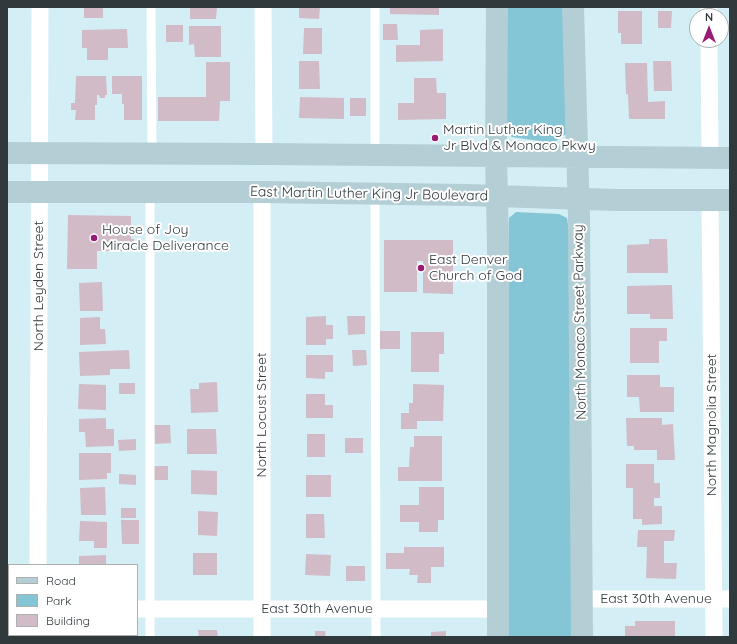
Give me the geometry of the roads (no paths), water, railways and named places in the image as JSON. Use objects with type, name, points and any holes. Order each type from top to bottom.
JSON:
[{"type":"main road","points":[[497,7],[496,156],[498,637]]},
{"type":"main road","name":"North Monaco Street Parkway","points":[[573,7],[578,199],[582,637]]},
{"type":"main road","points":[[7,154],[152,153],[264,144],[376,155],[577,158],[716,151]]},
{"type":"main road","name":"East Martin Luther King Jr Boulevard","points":[[7,192],[262,192],[497,196],[717,204]]},
{"type":"street","name":"North Leyden Street","points":[[38,564],[40,7]]},
{"type":"street","points":[[263,7],[264,144]]},
{"type":"street","points":[[710,48],[716,151]]},
{"type":"street","name":"North Locust Street","points":[[262,192],[262,637]]},
{"type":"street","name":"North Magnolia Street","points":[[714,637],[722,599],[717,204]]},
{"type":"street","name":"East 30th Avenue","points":[[582,599],[722,599]]},
{"type":"street","name":"East 30th Avenue","points":[[144,609],[262,608],[498,610]]},
{"type":"lane","points":[[151,7],[152,153]]},
{"type":"lane","points":[[375,7],[376,155]]},
{"type":"lane","points":[[150,192],[144,609],[150,637]]},
{"type":"lane","points":[[376,194],[376,637]]},
{"type":"place","name":"Martin Luther King Jr Blvd & Monaco Pkwy","points":[[435,138]]},
{"type":"place","name":"House of Joy Miracle Deliverance","points":[[94,238]]},
{"type":"place","name":"East Denver Church of God","points":[[421,268]]}]
